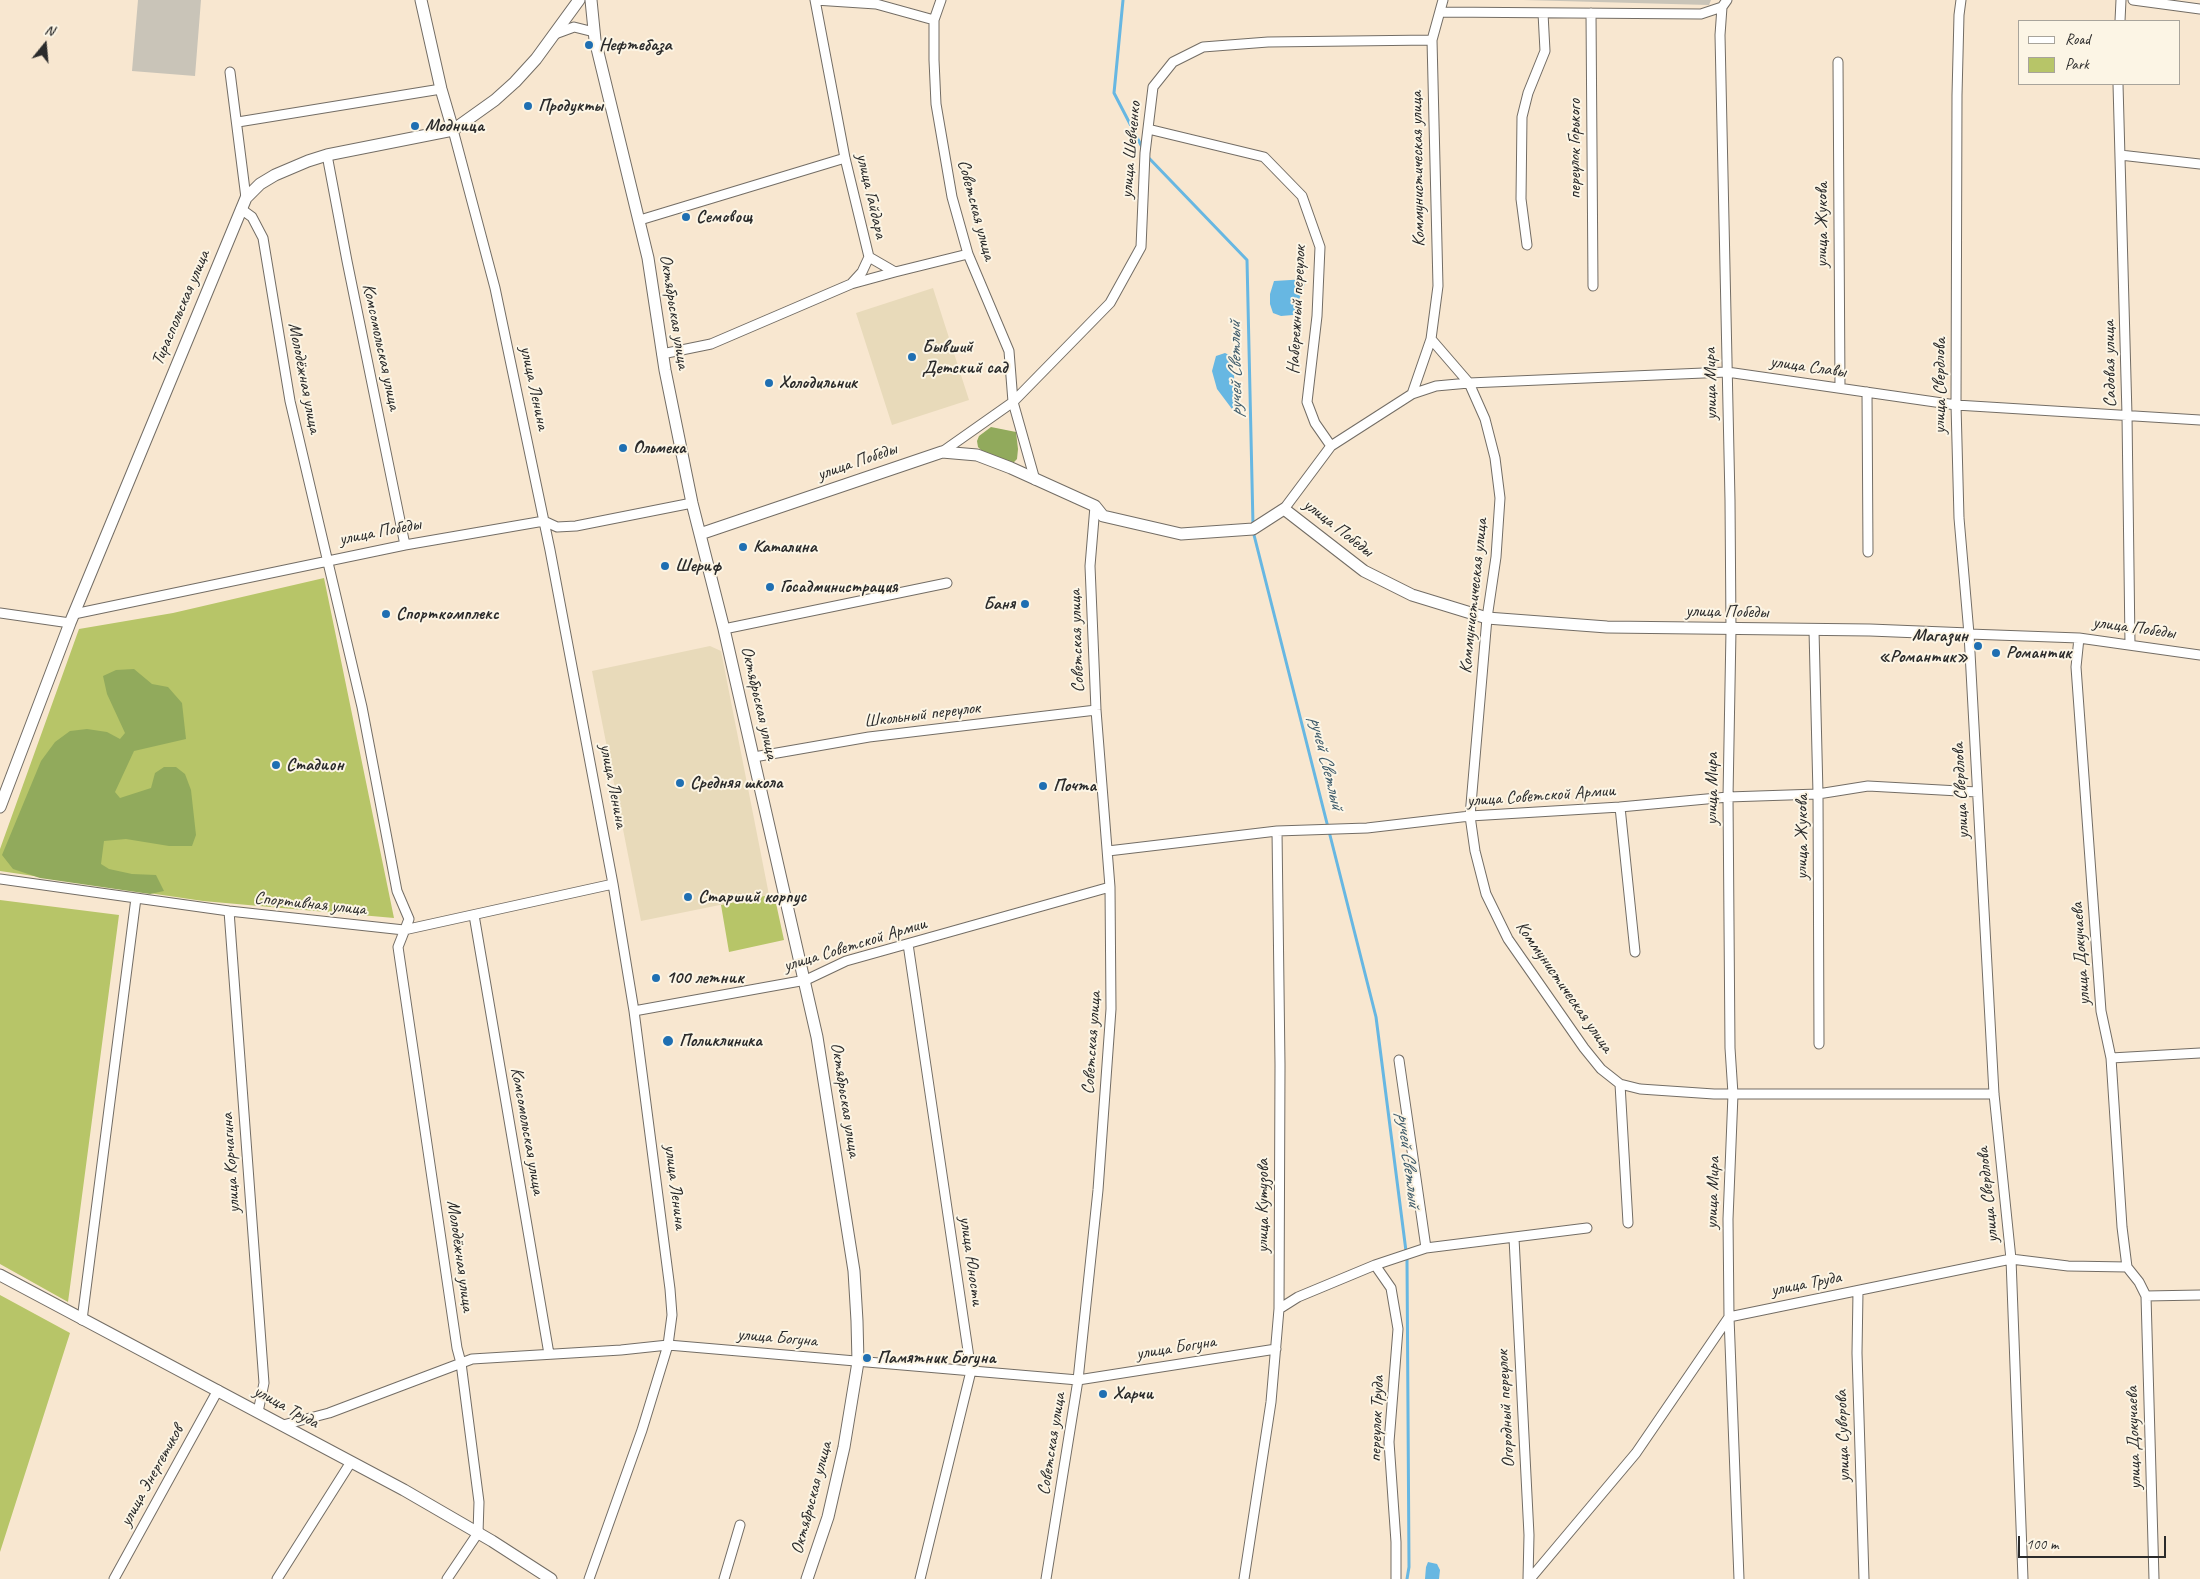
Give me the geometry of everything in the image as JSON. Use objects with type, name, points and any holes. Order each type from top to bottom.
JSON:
[{"type":"street","name":"улица Ленина","points":[[420,0],[441,89],[495,288],[544,521],[613,884],[634,1011],[670,1289],[672,1315],[668,1345],[642,1430],[589,1579]]},
{"type":"street","name":"Тираспольская улица","points":[[0,807],[72,619],[243,203],[252,190],[275,175],[328,155],[453,130],[495,100],[515,82],[536,59],[579,0]]},
{"type":"street","name":"Октябрьская улица","points":[[591,0],[594,32],[648,258],[662,354],[692,503],[724,629],[818,1036],[854,1271],[858,1362],[844,1446],[828,1517],[808,1579]]},
{"type":"street","points":[[815,0],[876,4],[934,20]]},
{"type":"street","name":"улица Гайдара","points":[[815,0],[845,158],[869,257],[862,272],[851,284]]},
{"type":"street","name":"Советская улица","points":[[941,0],[934,20],[936,104],[952,196],[968,254],[1009,351],[1013,402],[1035,480]]},
{"type":"street","name":"Коммунистическая улица","points":[[1412,394],[1432,339],[1438,286],[1432,40],[1443,0]]},
{"type":"street","name":"улица Свердлова","points":[[1961,0],[1957,95],[1956,405],[1959,518],[1969,634],[1994,1094],[2011,1259],[2023,1579]]},
{"type":"street","points":[[2120,20],[2121,0]]},
{"type":"street","points":[[2133,0],[2168,2],[2200,9]]},
{"type":"street","points":[[1440,12],[1701,14],[1724,4]]},
{"type":"street","name":"улица Мира","points":[[1724,4],[1720,35],[1731,630],[1728,797],[1730,1048],[1733,1094],[1728,1218],[1729,1317],[1739,1579]]},
{"type":"street","points":[[1527,245],[1521,199],[1522,117],[1528,93],[1545,51],[1543,13]]},
{"type":"street","name":"переулок Горького","points":[[1591,13],[1593,286]]},
{"type":"street","points":[[553,35],[564,29],[574,27],[594,32]]},
{"type":"street","name":"улица Шевченко","points":[[1013,402],[1110,303],[1141,246],[1148,129],[1153,87],[1173,62],[1203,47],[1268,42],[1432,40]]},
{"type":"street","name":"улица Жукова","points":[[1838,62],[1840,387]]},
{"type":"street","points":[[230,72],[238,122],[243,203]]},
{"type":"street","name":"Садовая улица","points":[[2118,85],[2127,414],[2130,644]]},
{"type":"street","points":[[238,122],[441,89]]},
{"type":"street","name":"Набережный переулок","points":[[1148,129],[1264,157],[1302,196],[1320,247],[1317,316],[1307,402],[1315,423],[1331,446]]},
{"type":"street","name":"Комсомольская улица","points":[[328,155],[346,261],[405,545]]},
{"type":"street","points":[[2120,155],[2200,164]]},
{"type":"street","points":[[640,220],[845,158]]},
{"type":"street","name":"Молодёжная улица","points":[[243,203],[263,238],[290,401],[362,707],[397,891],[409,918],[398,946],[457,1348],[461,1363],[479,1502],[478,1533]]},
{"type":"street","points":[[662,354],[711,344],[851,284],[968,254]]},
{"type":"street","points":[[869,257],[895,272]]},
{"type":"street","name":"Коммунистическая улица","points":[[1432,339],[1469,384],[1485,419],[1494,458],[1500,498],[1496,558],[1487,618],[1470,816],[1475,850],[1486,894],[1508,939],[1584,1048],[1601,1069],[1620,1084],[1640,1090],[1714,1094],[1994,1094]]},
{"type":"street","name":"улица Славы","points":[[1412,394],[1436,386],[1727,372],[1956,405],[2127,414],[2200,420]]},
{"type":"street","points":[[1867,392],[1868,552]]},
{"type":"street","points":[[942,452],[978,455],[1011,468],[1095,506],[1103,516],[1182,534],[1253,529],[1284,509],[1331,446],[1412,394]]},
{"type":"street","name":"улица Победы","points":[[700,534],[942,452],[1013,402]]},
{"type":"street","name":"улица Победы","points":[[72,619],[327,560],[405,545],[544,521],[557,527],[576,526],[692,503]]},
{"type":"street","name":"Советская улица","points":[[1046,1579],[1078,1380],[1098,1190],[1111,1009],[1110,888],[1096,710],[1090,566],[1095,506]]},
{"type":"street","name":"улица Победы","points":[[1284,509],[1364,571],[1412,596],[1487,618],[1607,628],[1814,630],[2079,638],[2200,655]]},
{"type":"street","name":"Октябрьская улица","points":[[724,629],[946,583]]},
{"type":"street","points":[[0,613],[72,619]]},
{"type":"street","name":"улица Жукова","points":[[1814,630],[1818,794],[1819,1044]]},
{"type":"street","name":"улица Докучаева","points":[[2079,638],[2076,667],[2101,1001],[2111,1058],[2122,1226],[2127,1267]]},
{"type":"street","name":"Школьный переулок","points":[[754,757],[869,738],[1096,710]]},
{"type":"street","name":"улица Советской Армии","points":[[1108,851],[1278,831],[1366,828],[1470,816],[1620,807],[1728,797],[1818,794],[1868,786],[1977,792]]},
{"type":"street","points":[[1620,807],[1635,952]]},
{"type":"street","name":"улица Кутузова","points":[[1244,1579],[1271,1402],[1279,1309],[1280,1065],[1278,831]]},
{"type":"street","name":"Спортивная улица","points":[[0,879],[229,911],[404,930],[613,884]]},
{"type":"street","name":"улица Советской Армии","points":[[634,1011],[806,980],[846,961],[1110,888]]},
{"type":"street","points":[[82,1320],[136,898]]},
{"type":"street","name":"улица Корчагина","points":[[229,911],[264,1384],[258,1412]]},
{"type":"street","name":"Комсомольская улица","points":[[474,915],[548,1354]]},
{"type":"street","name":"улица Юности","points":[[908,944],[971,1372],[920,1579]]},
{"type":"street","points":[[2111,1058],[2200,1053]]},
{"type":"street","points":[[1399,1060],[1426,1248]]},
{"type":"street","points":[[1620,1084],[1628,1223]]},
{"type":"street","points":[[1279,1309],[1298,1298],[1375,1265],[1426,1248],[1587,1228]]},
{"type":"street","name":"Огородный переулок","points":[[1514,1238],[1529,1535],[1529,1579]]},
{"type":"street","name":"улица Труда","points":[[1729,1317],[1858,1292],[2011,1259],[2068,1266],[2127,1267]]},
{"type":"street","name":"переулок Труда","points":[[1375,1265],[1391,1288],[1398,1329],[1389,1442],[1396,1542],[1396,1579]]},
{"type":"street","points":[[2127,1267],[2139,1282],[2146,1296],[2200,1295]]},
{"type":"street","name":"улица Труда","points":[[0,1275],[351,1462],[478,1533],[551,1579]]},
{"type":"street","name":"улица Суворова","points":[[1858,1292],[1857,1352],[1864,1579]]},
{"type":"street","name":"улица Докучаева","points":[[2146,1296],[2154,1579]]},
{"type":"street","points":[[1529,1579],[1636,1453],[1729,1317]]},
{"type":"street","name":"улица Богуна","points":[[283,1425],[329,1413],[472,1359],[621,1350],[668,1345],[1078,1380],[1276,1349]]},
{"type":"street","name":"улица Энергетиков","points":[[114,1579],[218,1390]]},
{"type":"street","points":[[277,1579],[351,1462]]},
{"type":"street","points":[[724,1579],[740,1525]]},
{"type":"street","points":[[447,1579],[478,1533]]},
{"type":"shaded area","points":[[138,0],[201,0],[195,76],[132,71]]},
{"type":"shaded area","points":[[1523,0],[1711,0],[1709,5]]},
{"type":"shaded area","name":"Бывший Детский сад","points":[[933,288],[969,400],[892,425],[856,313]]},
{"type":"shaded area","name":"Средняя школа","points":[[710,646],[721,651],[769,895],[641,921],[592,671]]},
{"type":"green space","points":[[991,427],[1016,432],[1017,459],[1011,464],[983,452],[978,447],[977,441],[979,436]]},
{"type":"green space","points":[[324,578],[394,918],[203,901],[0,871],[0,849],[79,629],[173,613]]},
{"type":"green space","points":[[134,669],[152,684],[168,687],[182,703],[186,739],[134,751],[115,792],[120,798],[151,788],[155,773],[164,767],[176,767],[185,774],[191,790],[196,835],[192,846],[169,846],[126,839],[104,841],[101,864],[109,869],[132,874],[156,875],[164,891],[150,894],[40,878],[13,869],[2,855],[41,761],[55,742],[70,731],[87,729],[107,732],[120,739],[125,733],[107,694],[103,676],[116,670]]},
{"type":"green space","points":[[774,894],[784,940],[729,952],[721,905]]},
{"type":"green space","points":[[0,900],[119,915],[68,1302],[0,1264]]},
{"type":"green space","points":[[0,1295],[70,1333],[0,1552]]},
{"type":"water","points":[[1307,279],[1293,315],[1281,316],[1273,313],[1270,304],[1270,294],[1274,281]]},
{"type":"water","points":[[1225,353],[1233,357],[1235,404],[1232,409],[1217,389],[1212,371],[1216,356]]},
{"type":"water","points":[[1428,1562],[1437,1564],[1440,1570],[1439,1579],[1425,1579]]},
{"type":"waterway","name":"ручей Светлый","points":[[1123,0],[1114,93],[1143,149]]},
{"type":"waterway","name":"ручей Светлый","points":[[1146,155],[1247,260],[1253,525]]},
{"type":"waterway","name":"ручей Светлый","points":[[1253,531],[1376,1017],[1407,1259],[1409,1567],[1407,1579]]},
{"type":"place","name":"Нефтебаза","points":[[589,45]]},
{"type":"place","name":"Продукты","points":[[528,106]]},
{"type":"place","name":"Модница","points":[[415,126]]},
{"type":"place","name":"Семовощ","points":[[686,217]]},
{"type":"place","name":"Бывший Детский сад","points":[[912,357]]},
{"type":"place","name":"Холодильник","points":[[769,383]]},
{"type":"place","name":"Ольмека","points":[[623,448]]},
{"type":"place","name":"Каталина","points":[[743,547]]},
{"type":"place","name":"Шериф","points":[[665,566]]},
{"type":"place","name":"Госадминистрация","points":[[770,587]]},
{"type":"place","name":"Баня","points":[[1025,604]]},
{"type":"place","name":"Спорткомплекс","points":[[386,614]]},
{"type":"place","name":"Магазин «Романтик»","points":[[1978,646]]},
{"type":"place","name":"Романтик","points":[[1996,653]]},
{"type":"place","name":"Стадион","points":[[276,765]]},
{"type":"place","name":"Средняя школа","points":[[680,783]]},
{"type":"place","name":"Почта","points":[[1043,786]]},
{"type":"place","name":"Старший корпус","points":[[688,897]]},
{"type":"place","name":"100 летник","points":[[656,978]]},
{"type":"place","name":"Поликлиника","points":[[668,1041]]},
{"type":"place","name":"Памятник Богуна","points":[[867,1358]]},
{"type":"place","name":"Харчи","points":[[1103,1394]]}]
